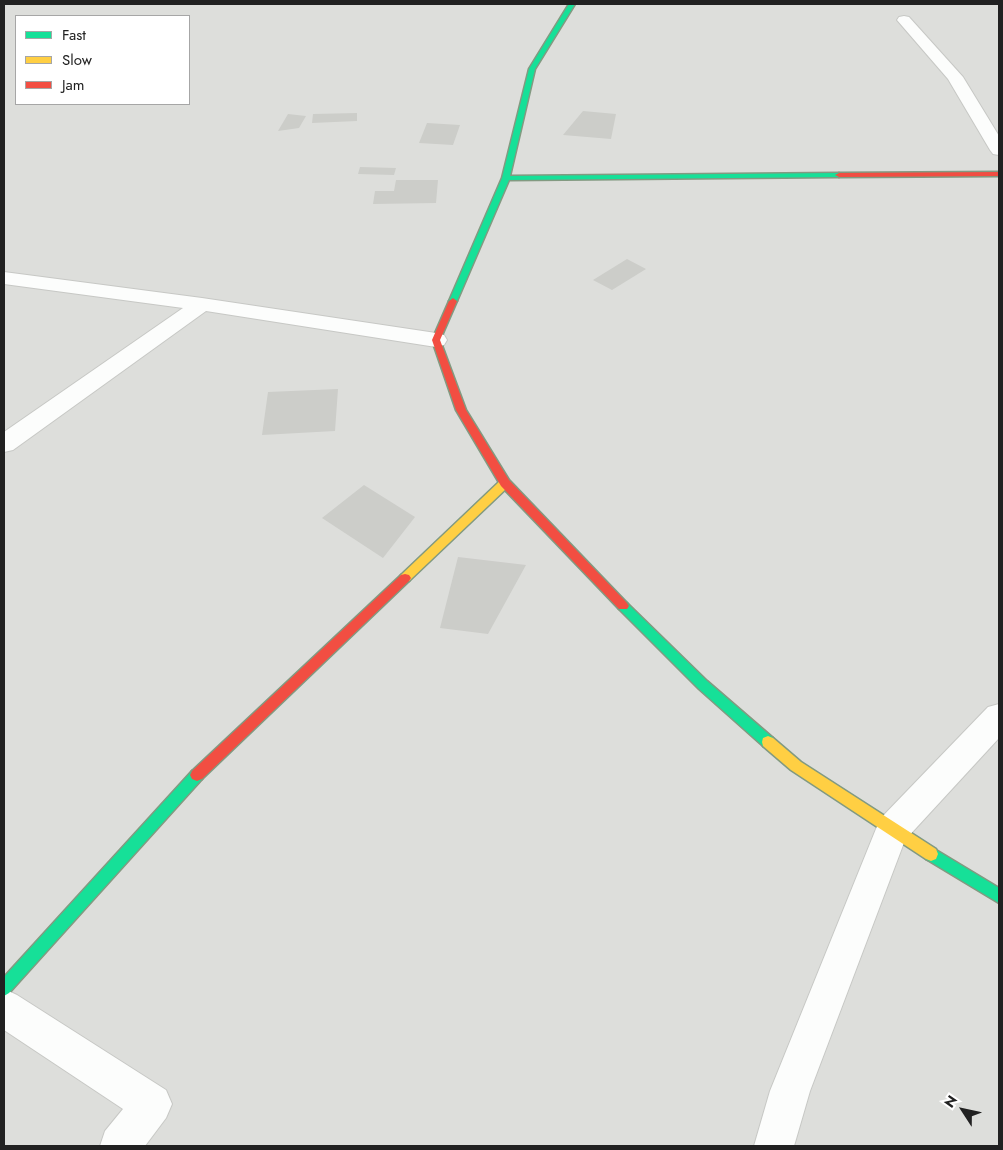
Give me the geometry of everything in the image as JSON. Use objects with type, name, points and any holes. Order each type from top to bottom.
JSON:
[{"type":"street","points":[[572,4],[532,70],[506,178],[436,340],[460,410],[505,483],[593,577],[703,685],[796,766],[892,830],[999,896]]},
{"type":"street","points":[[904,20],[955,77],[999,150]]},
{"type":"street","points":[[506,178],[999,174]]},
{"type":"street","points":[[4,278],[202,304],[436,340]]},
{"type":"street","points":[[4,444],[202,304]]},
{"type":"street","points":[[4,988],[195,777],[505,483]]},
{"type":"street","points":[[774,1146],[790,1091],[892,830],[999,717]]},
{"type":"street","points":[[4,1008],[152,1104],[120,1146]]},
{"type":"shaded area","points":[[4,4],[999,4],[999,1146],[4,1146]]},
{"type":"building","points":[[583,111],[616,114],[611,139],[563,135]]},
{"type":"building","points":[[357,113],[357,121],[312,123],[313,114]]},
{"type":"building","points":[[288,114],[306,116],[299,128],[278,131]]},
{"type":"building","points":[[427,123],[460,125],[453,145],[419,143]]},
{"type":"building","points":[[360,167],[396,168],[394,175],[358,174]]},
{"type":"building","points":[[396,180],[438,180],[436,203],[373,204],[375,191],[394,191]]},
{"type":"building","points":[[627,259],[646,269],[612,290],[593,280]]},
{"type":"building","points":[[338,389],[335,431],[262,435],[268,392]]},
{"type":"building","points":[[364,485],[415,517],[383,558],[322,518]]},
{"type":"building","points":[[458,557],[526,565],[488,634],[440,628]]},
{"type":"traffic: fast","points":[[453,301],[506,178],[532,69],[572,4]]},
{"type":"traffic: fast","points":[[506,178],[839,175]]},
{"type":"traffic: fast","points":[[623,606],[703,685],[768,742]]},
{"type":"traffic: fast","points":[[4,988],[197,775]]},
{"type":"traffic: fast","points":[[931,854],[999,896]]},
{"type":"traffic: slow","points":[[405,578],[505,483]]},
{"type":"traffic: slow","points":[[768,742],[796,766],[931,854]]},
{"type":"traffic: jam","points":[[839,175],[999,174]]},
{"type":"traffic: jam","points":[[453,301],[436,340],[461,410],[505,483],[623,606]]},
{"type":"traffic: jam","points":[[197,775],[405,578]]}]
